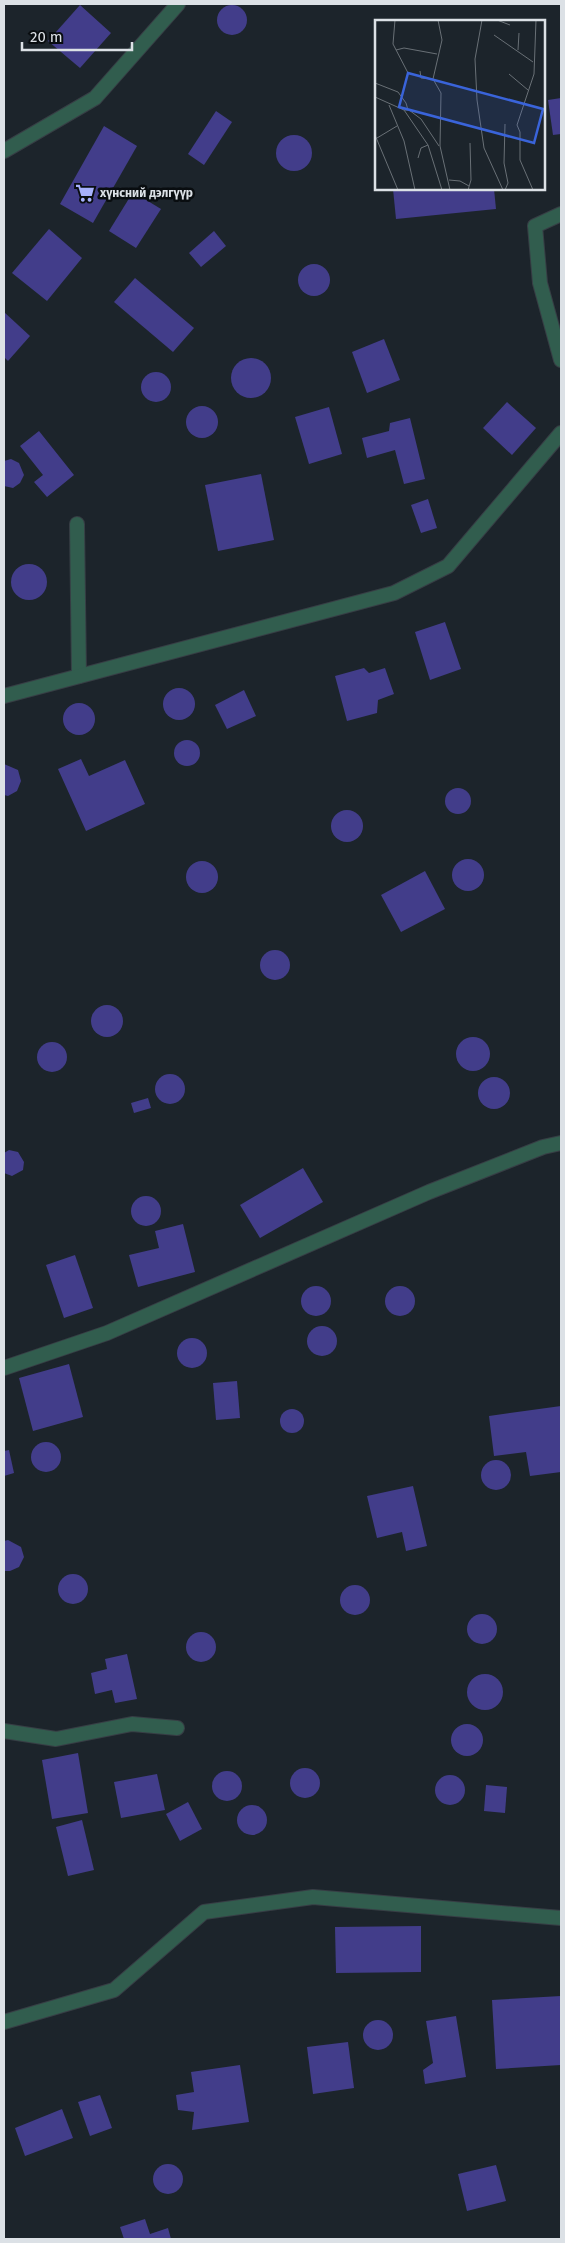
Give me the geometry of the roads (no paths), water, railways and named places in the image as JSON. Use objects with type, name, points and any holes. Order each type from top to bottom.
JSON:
[{"type":"street","points":[[4,151],[95,98],[178,4]]},
{"type":"street","points":[[561,214],[536,226],[540,283],[561,360]]},
{"type":"street","points":[[4,696],[394,594],[448,566],[561,433]]},
{"type":"street","points":[[77,524],[79,676]]},
{"type":"street","points":[[4,1368],[107,1333],[429,1192],[543,1147],[561,1143]]},
{"type":"street","points":[[4,1731],[56,1739],[132,1724],[177,1728]]},
{"type":"street","points":[[4,2022],[114,1990],[204,1912],[313,1897],[561,1918]]},
{"type":"place","name":"хүнсний дэлгүүр","points":[[85,193]]}]
